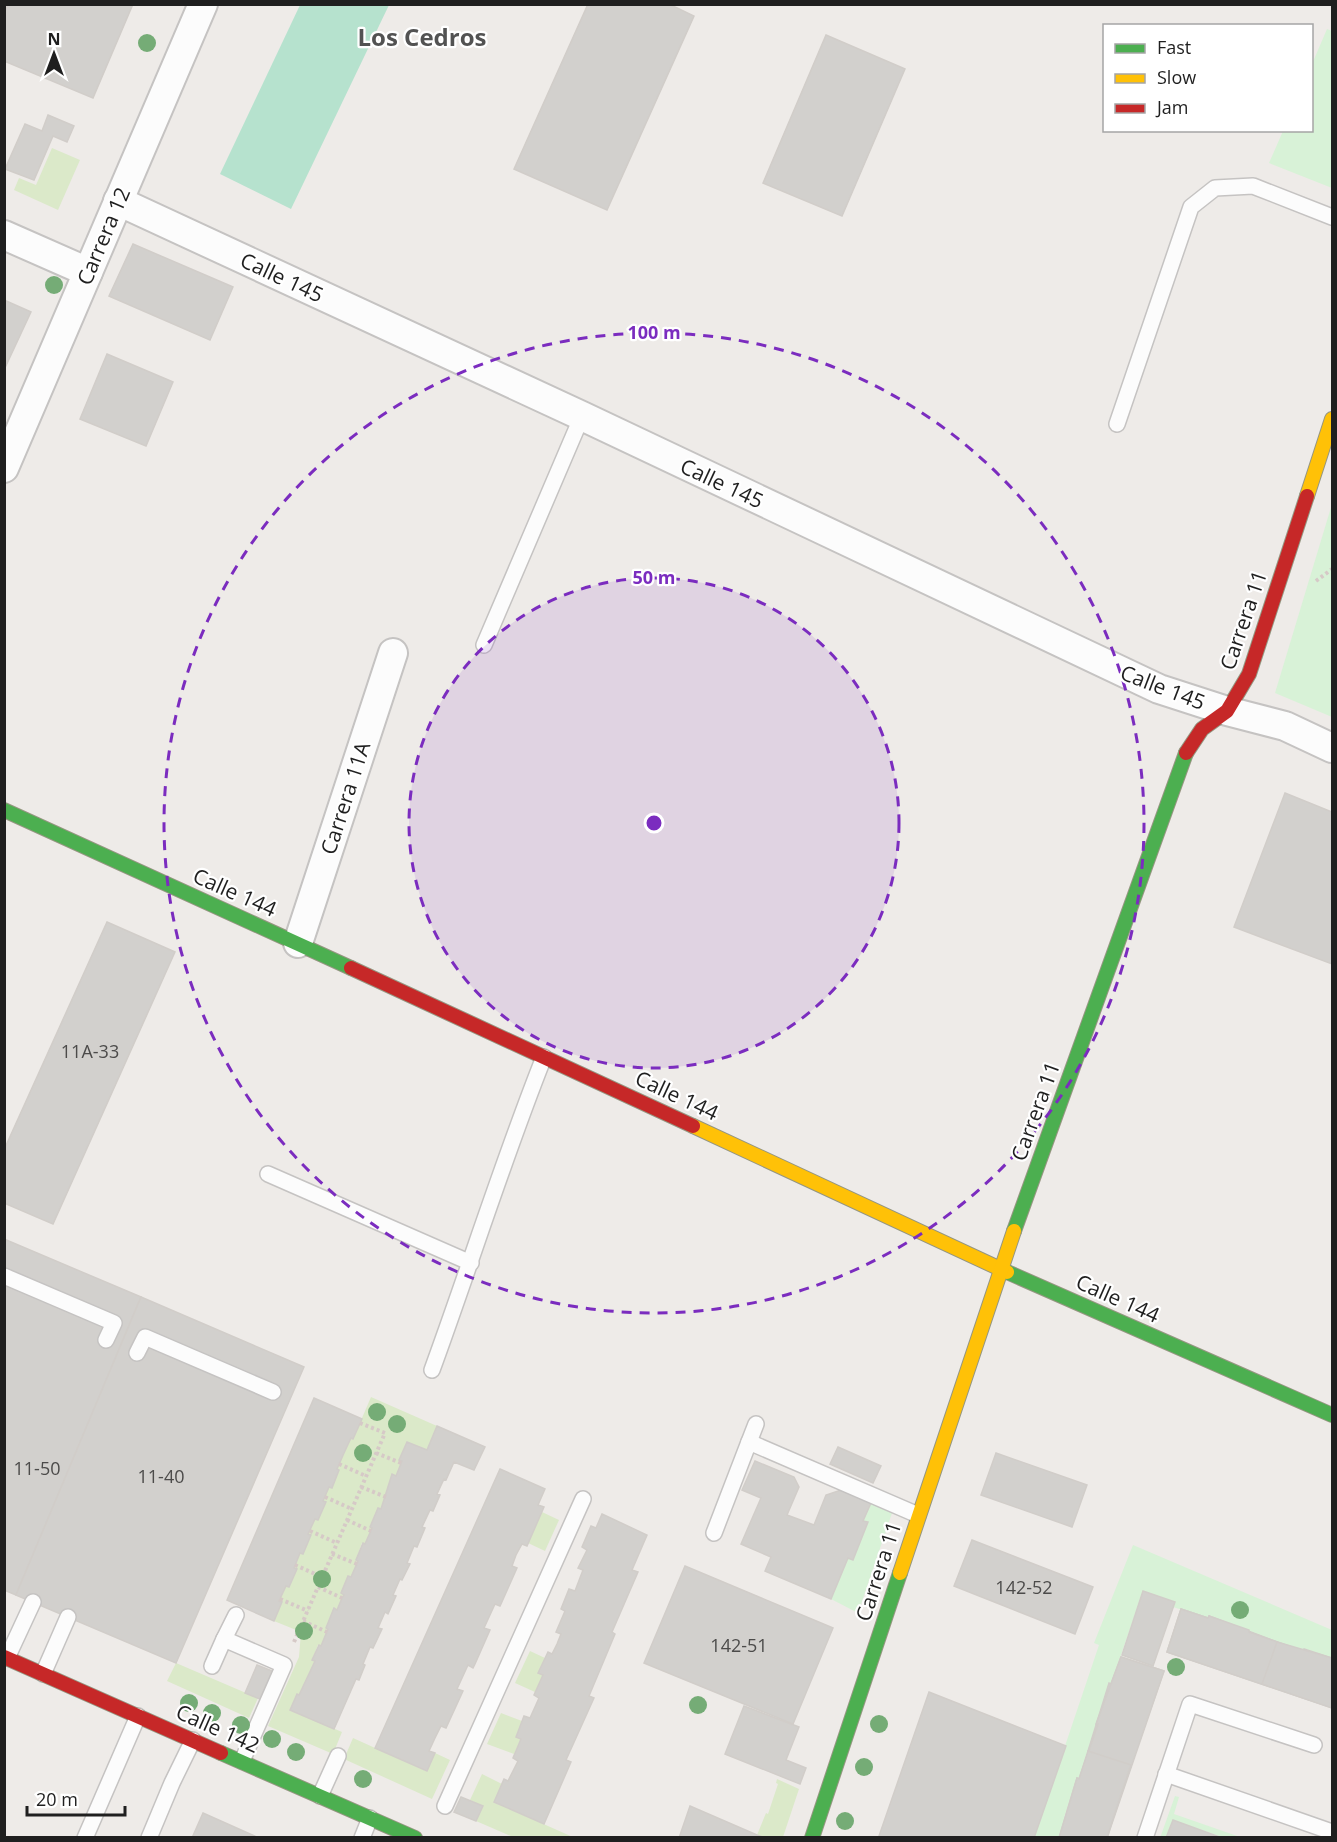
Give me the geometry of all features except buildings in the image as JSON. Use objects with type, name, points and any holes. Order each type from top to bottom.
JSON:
[{"type":"street","name":"Carrera 12","points":[[4,468],[203,4]]},
{"type":"street","name":"Calle 145","points":[[118,201],[582,416],[1159,689],[1227,711],[1285,726],[1332,748]]},
{"type":"street","points":[[4,235],[88,272]]},
{"type":"street","name":"Carrera 11","points":[[812,1838],[1000,1269],[1186,752],[1202,729],[1227,711],[1250,674],[1332,419]]},
{"type":"street","name":"Carrera 11A","points":[[298,943],[393,653]]},
{"type":"street","name":"Calle 144","points":[[4,810],[298,943],[1000,1269],[1332,1415]]},
{"type":"street","name":"Calle 142","points":[[6,1658],[416,1838]]},
{"type":"lane","points":[[1117,424],[1191,207],[1215,188],[1253,186],[1332,217]]},
{"type":"lane","points":[[484,645],[582,416]]},
{"type":"lane","points":[[432,1370],[523,1110],[544,1057]]},
{"type":"lane","points":[[268,1174],[471,1263]]},
{"type":"lane","points":[[4,1276],[114,1323],[106,1340]]},
{"type":"lane","points":[[137,1353],[144,1336],[273,1392]]},
{"type":"lane","points":[[714,1533],[756,1424]]},
{"type":"lane","points":[[749,1442],[918,1515]]},
{"type":"lane","points":[[445,1806],[583,1498]]},
{"type":"lane","points":[[6,1658],[33,1602]]},
{"type":"lane","points":[[213,1665],[236,1615]]},
{"type":"lane","points":[[43,1674],[68,1617]]},
{"type":"lane","points":[[224,1640],[284,1665],[242,1761]]},
{"type":"lane","points":[[1145,1838],[1190,1704],[1314,1745]]},
{"type":"lane","points":[[85,1838],[138,1716]]},
{"type":"lane","points":[[149,1838],[172,1783],[194,1740]]},
{"type":"lane","points":[[320,1796],[338,1756]]},
{"type":"lane","points":[[1166,1774],[1332,1832]]},
{"type":"lane","points":[[362,1838],[370,1818]]},
{"type":"path","points":[[284,1665],[385,1433],[360,1423]]},
{"type":"path","points":[[376,1453],[401,1463]]},
{"type":"path","points":[[339,1464],[366,1476]]},
{"type":"path","points":[[362,1487],[386,1497]]},
{"type":"path","points":[[324,1497],[352,1509]]},
{"type":"path","points":[[347,1520],[371,1531]]},
{"type":"path","points":[[310,1531],[337,1543]]},
{"type":"path","points":[[332,1554],[357,1564]]},
{"type":"path","points":[[295,1565],[322,1577]]},
{"type":"path","points":[[318,1587],[342,1598]]},
{"type":"path","points":[[280,1599],[308,1611]]},
{"type":"path","points":[[303,1621],[327,1632]]},
{"type":"green space","points":[[300,5],[389,5],[291,209],[220,174]]},
{"type":"green space","points":[[1327,29],[1332,31],[1332,188],[1269,163],[1283,132],[1313,132],[1313,62]]},
{"type":"green space","points":[[52,148],[80,160],[58,210],[14,190],[19,178],[36,185]]},
{"type":"green space","points":[[1332,504],[1332,717],[1275,693]]},
{"type":"green space","points":[[371,1397],[437,1426],[427,1450],[407,1442],[399,1459],[402,1461],[396,1476],[392,1475],[381,1509],[378,1508],[365,1544],[362,1543],[356,1560],[358,1561],[341,1593],[344,1595],[337,1610],[334,1609],[321,1646],[318,1645],[312,1660],[315,1661],[290,1710],[342,1732],[333,1754],[268,1726],[299,1657],[301,1632],[274,1621],[282,1602],[279,1601],[286,1586],[289,1587],[297,1569],[294,1568],[300,1553],[303,1554],[311,1536],[308,1534],[329,1487],[332,1487],[339,1471],[337,1469]]},
{"type":"green space","points":[[871,1503],[892,1513],[858,1613],[831,1599],[848,1558],[853,1559],[867,1522],[863,1521]]},
{"type":"green space","points":[[542,1512],[559,1520],[545,1551],[528,1543]]},
{"type":"green space","points":[[1133,1545],[1332,1630],[1332,1658],[1305,1649],[1303,1651],[1210,1616],[1208,1618],[1173,1607],[1175,1602],[1143,1591],[1111,1684],[1109,1684],[1059,1837],[1034,1838],[1099,1645],[1094,1643]]},
{"type":"green space","points":[[530,1651],[545,1658],[538,1673],[543,1675],[535,1692],[515,1683]]},
{"type":"green space","points":[[176,1663],[258,1698],[249,1718],[167,1681]]},
{"type":"green space","points":[[501,1713],[522,1721],[516,1737],[521,1739],[514,1754],[487,1744]]},
{"type":"green space","points":[[353,1738],[426,1771],[435,1753],[450,1760],[432,1799],[344,1759]]},
{"type":"green space","points":[[482,1774],[502,1784],[494,1802],[575,1838],[513,1837],[476,1821],[483,1806],[470,1800]]},
{"type":"green space","points":[[777,1779],[799,1789],[783,1837],[757,1835],[766,1813],[768,1814],[778,1784]]},
{"type":"green space","points":[[1175,1796],[1179,1797],[1174,1814],[1240,1837],[1222,1837],[1173,1820],[1166,1837],[1160,1838]]},
{"type":"traffic: fast","points":[[1014,1231],[1186,753]]},
{"type":"traffic: fast","points":[[4,810],[351,968]]},
{"type":"traffic: fast","points":[[1007,1272],[1332,1415]]},
{"type":"traffic: fast","points":[[812,1838],[900,1573]]},
{"type":"traffic: fast","points":[[221,1753],[415,1838]]},
{"type":"traffic: slow","points":[[1307,496],[1332,419]]},
{"type":"traffic: slow","points":[[693,1126],[1007,1272]]},
{"type":"traffic: slow","points":[[900,1573],[1014,1231]]},
{"type":"traffic: jam","points":[[1186,753],[1202,729],[1227,711],[1249,674],[1307,496]]},
{"type":"traffic: jam","points":[[351,968],[693,1126]]},
{"type":"traffic: jam","points":[[4,1657],[221,1753]]},
{"type":"district","name":"Los Cedros","points":[[422,36]]}]
